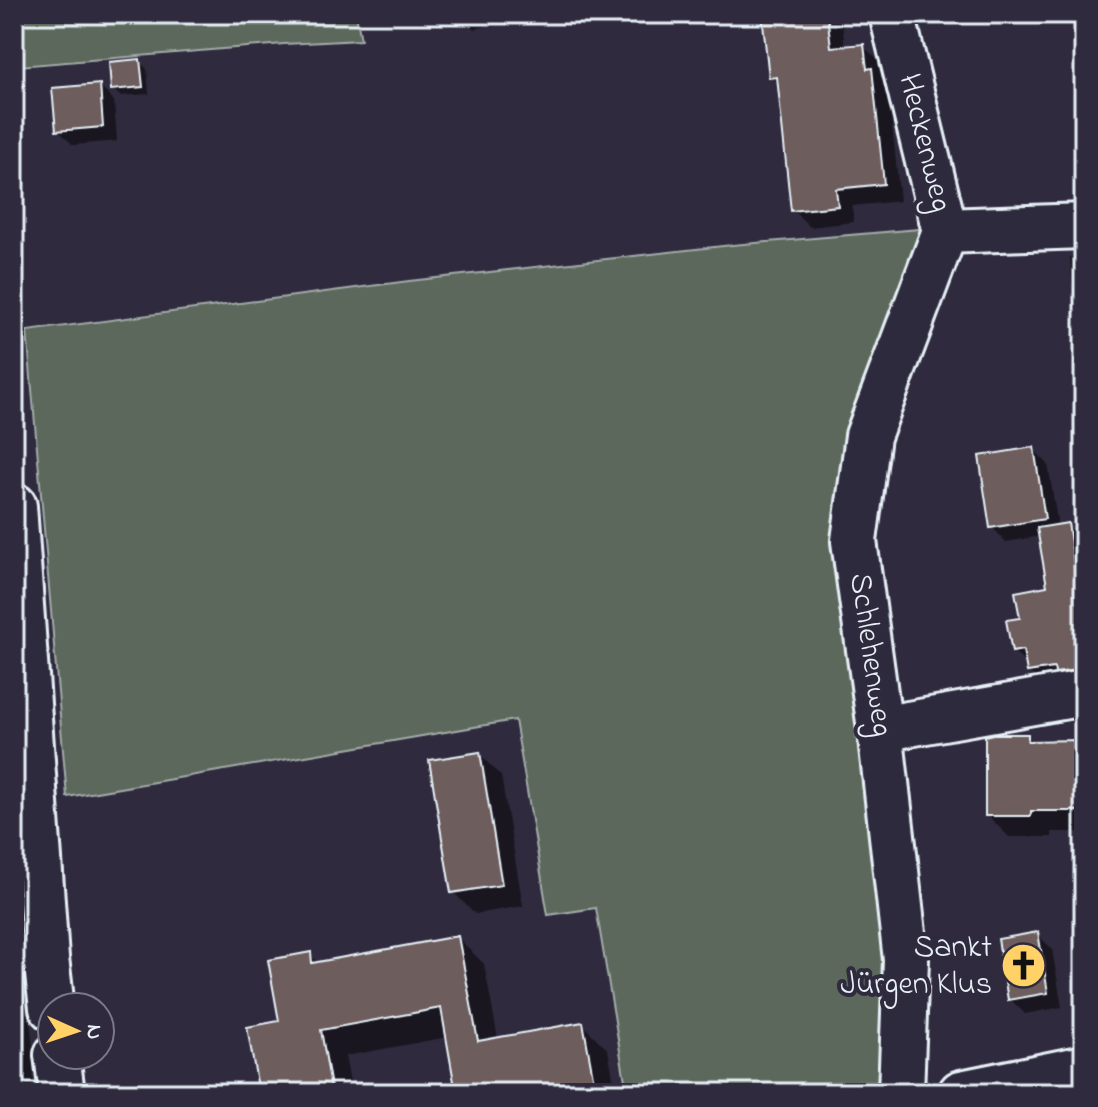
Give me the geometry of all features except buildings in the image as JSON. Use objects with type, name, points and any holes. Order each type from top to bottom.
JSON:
[{"type":"street","name":"Heckenweg","points":[[892,14],[945,231],[1084,226]]},
{"type":"street","name":"Schlehenweg","points":[[901,1093],[906,960],[880,729],[854,541],[868,436],[945,231]]},
{"type":"street","points":[[14,506],[30,956],[45,991]]},
{"type":"street","points":[[880,729],[1084,693]]},
{"type":"street","points":[[961,1093],[1084,1068]]},
{"type":"street","points":[[59,1071],[62,1093]]},
{"type":"green space","points":[[14,14],[356,14],[361,40],[19,66]]},
{"type":"green space","points":[[932,228],[861,434],[896,962],[889,1093],[627,1093],[596,908],[548,915],[515,720],[67,797],[27,331],[409,281],[732,245]]},
{"type":"place","name":"Sankt Jürgen Klus","points":[[1023,966]]}]
